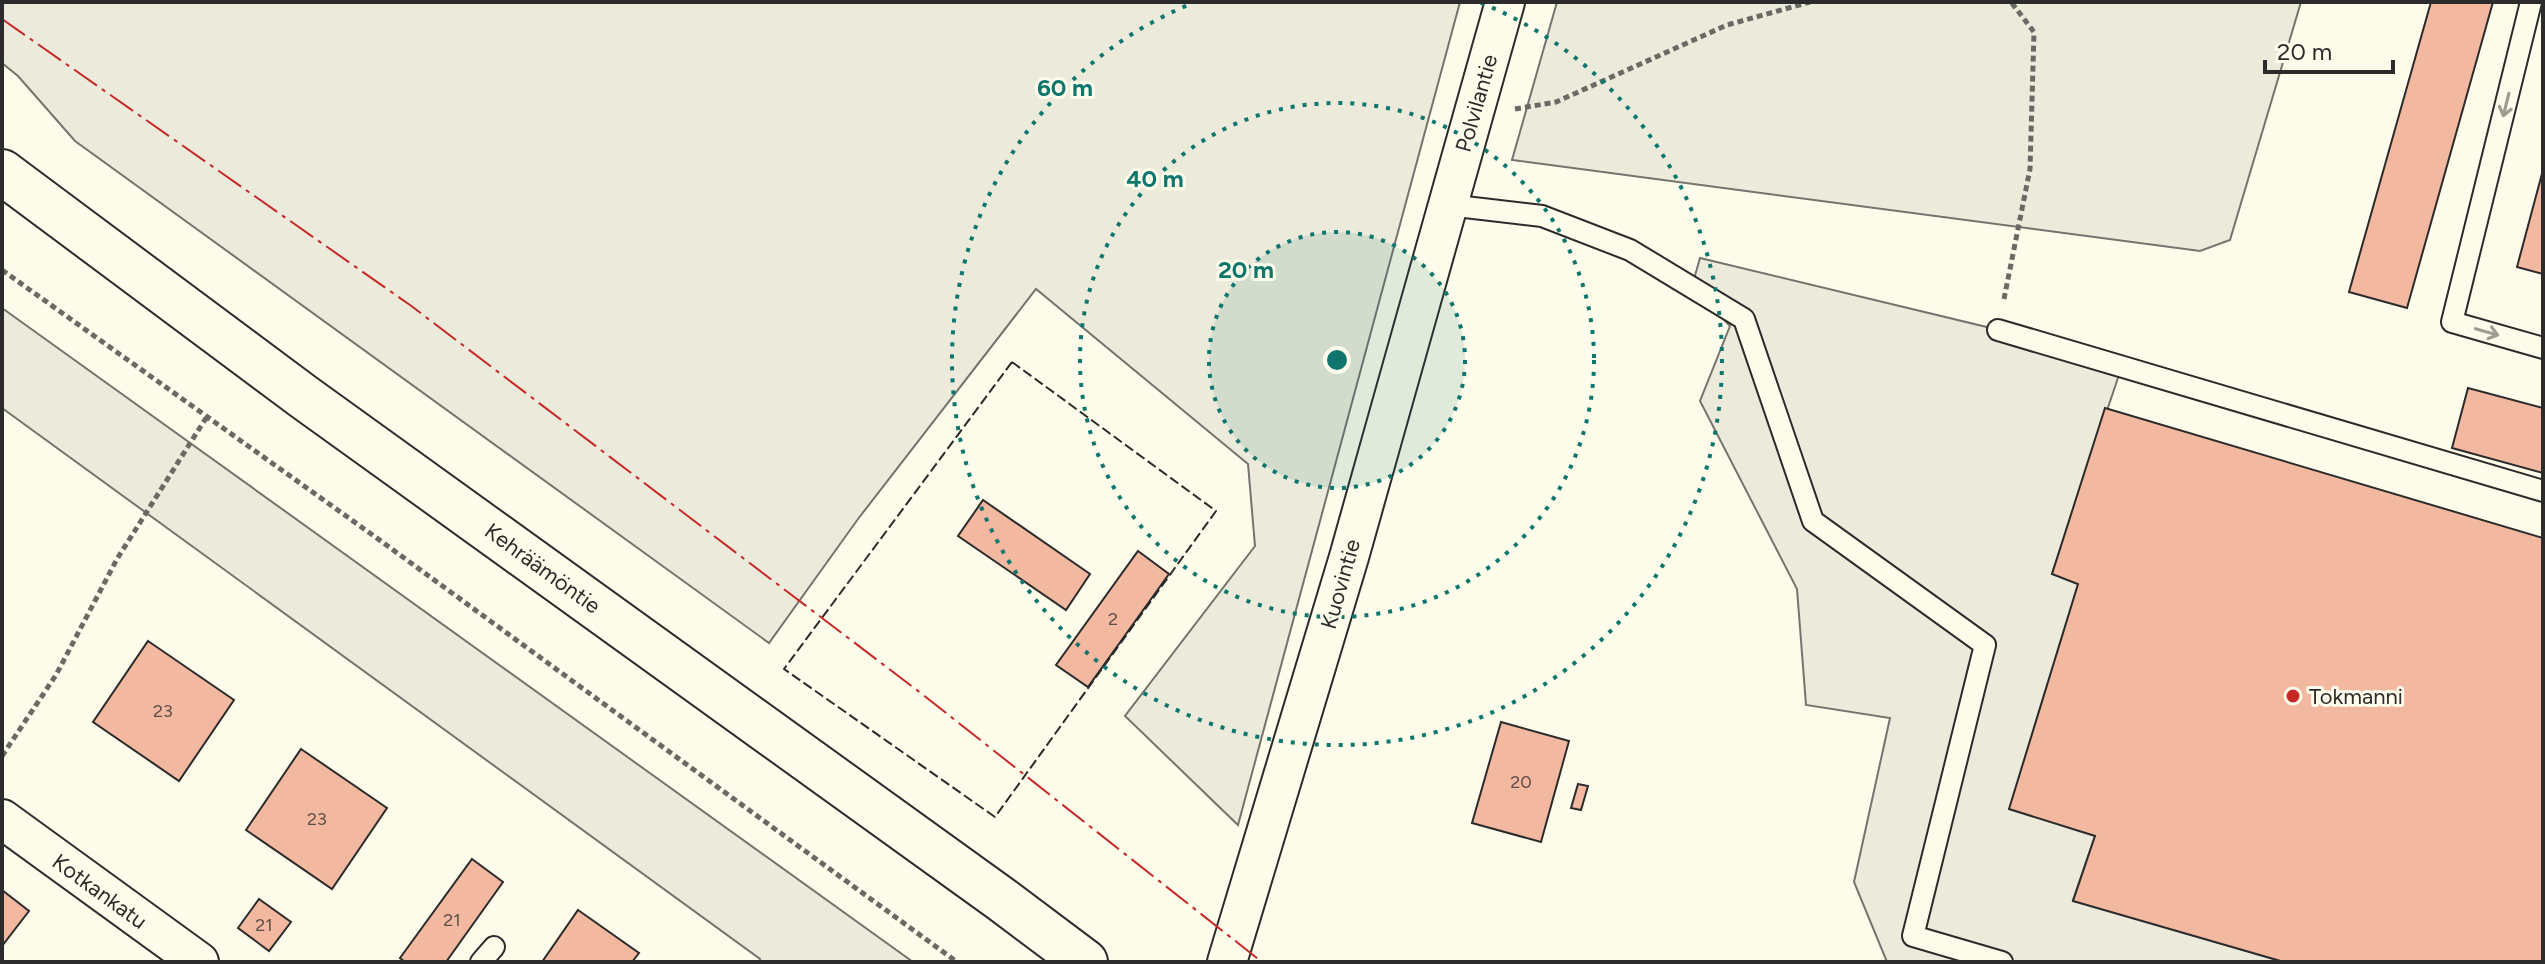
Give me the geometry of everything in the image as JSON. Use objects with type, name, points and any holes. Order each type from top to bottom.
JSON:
[{"type":"street","name":"Polvilantie","points":[[1448,205],[1505,2]]},
{"type":"street","name":"Kehräämöntie","points":[[2,172],[304,397],[1085,962]]},
{"type":"street","name":"Kuovintie","points":[[1227,962],[1349,557],[1448,205]]},
{"type":"street","name":"Kotkankatu","points":[[2,819],[199,962]]},
{"type":"lane","points":[[2531,2],[2452,322],[2543,348]]},
{"type":"lane","points":[[1448,205],[1542,216],[1630,250],[1744,319],[1813,521],[1985,645],[1913,936],[2002,962]]},
{"type":"lane","points":[[1998,330],[2543,491]]},
{"type":"path","points":[[1472,117],[1556,102],[1727,25],[1810,2]]},
{"type":"path","points":[[1998,330],[2030,169],[2034,32],[2011,2]]},
{"type":"path","points":[[2,270],[374,536],[957,962]]},
{"type":"path","points":[[2,756],[56,675],[117,559],[206,418]]},
{"type":"shaded area","points":[[2,2],[1460,2],[1238,825],[1125,716],[1255,546],[1248,464],[1036,289],[858,519],[769,643],[75,141],[18,76],[2,63]]},
{"type":"shaded area","points":[[1557,2],[2301,2],[2230,240],[2200,251],[1512,160]]},
{"type":"shaded area","points":[[1700,258],[2124,360],[2052,574],[2078,584],[2095,836],[2073,900],[2284,962],[1887,962],[1854,882],[1890,718],[1806,705],[1797,589],[1700,401],[1730,326],[1692,286]]},
{"type":"shaded area","points":[[2,308],[913,962],[759,962],[760,959],[2,408]]},
{"type":"building","points":[[2431,2],[2493,2],[2407,308],[2349,292]]},
{"type":"building","points":[[2543,170],[2543,274],[2517,267]]},
{"type":"building","points":[[2468,388],[2543,408],[2543,473],[2452,448]]},
{"type":"building","name":"Tokmanni","points":[[2105,408],[2543,538],[2543,962],[2284,962],[2073,901],[2095,836],[2009,809],[2078,584],[2052,574]]},
{"type":"building","points":[[983,500],[1090,574],[1066,610],[958,536]]},
{"type":"building","points":[[1138,551],[1169,574],[1088,687],[1056,665]]},
{"type":"building","points":[[148,641],[234,700],[179,781],[93,722]]},
{"type":"building","points":[[1501,722],[1569,741],[1541,842],[1472,823]]},
{"type":"building","points":[[301,749],[387,808],[332,889],[246,830]]},
{"type":"building","points":[[1578,784],[1588,786],[1581,810],[1571,808]]},
{"type":"building","points":[[472,859],[503,882],[446,962],[405,962],[400,958]]},
{"type":"building","points":[[2,890],[29,911],[2,946]]},
{"type":"building","points":[[259,899],[291,922],[269,951],[238,928]]},
{"type":"building","points":[[578,910],[639,953],[632,962],[542,962]]},
{"type":"fence","points":[[1012,362],[1216,511],[995,817],[784,669],[1012,362]]},
{"type":"power","points":[[2,19],[410,305],[922,694],[1262,962]]},
{"type":"place","name":"Tokmanni","points":[[2293,696]]}]
